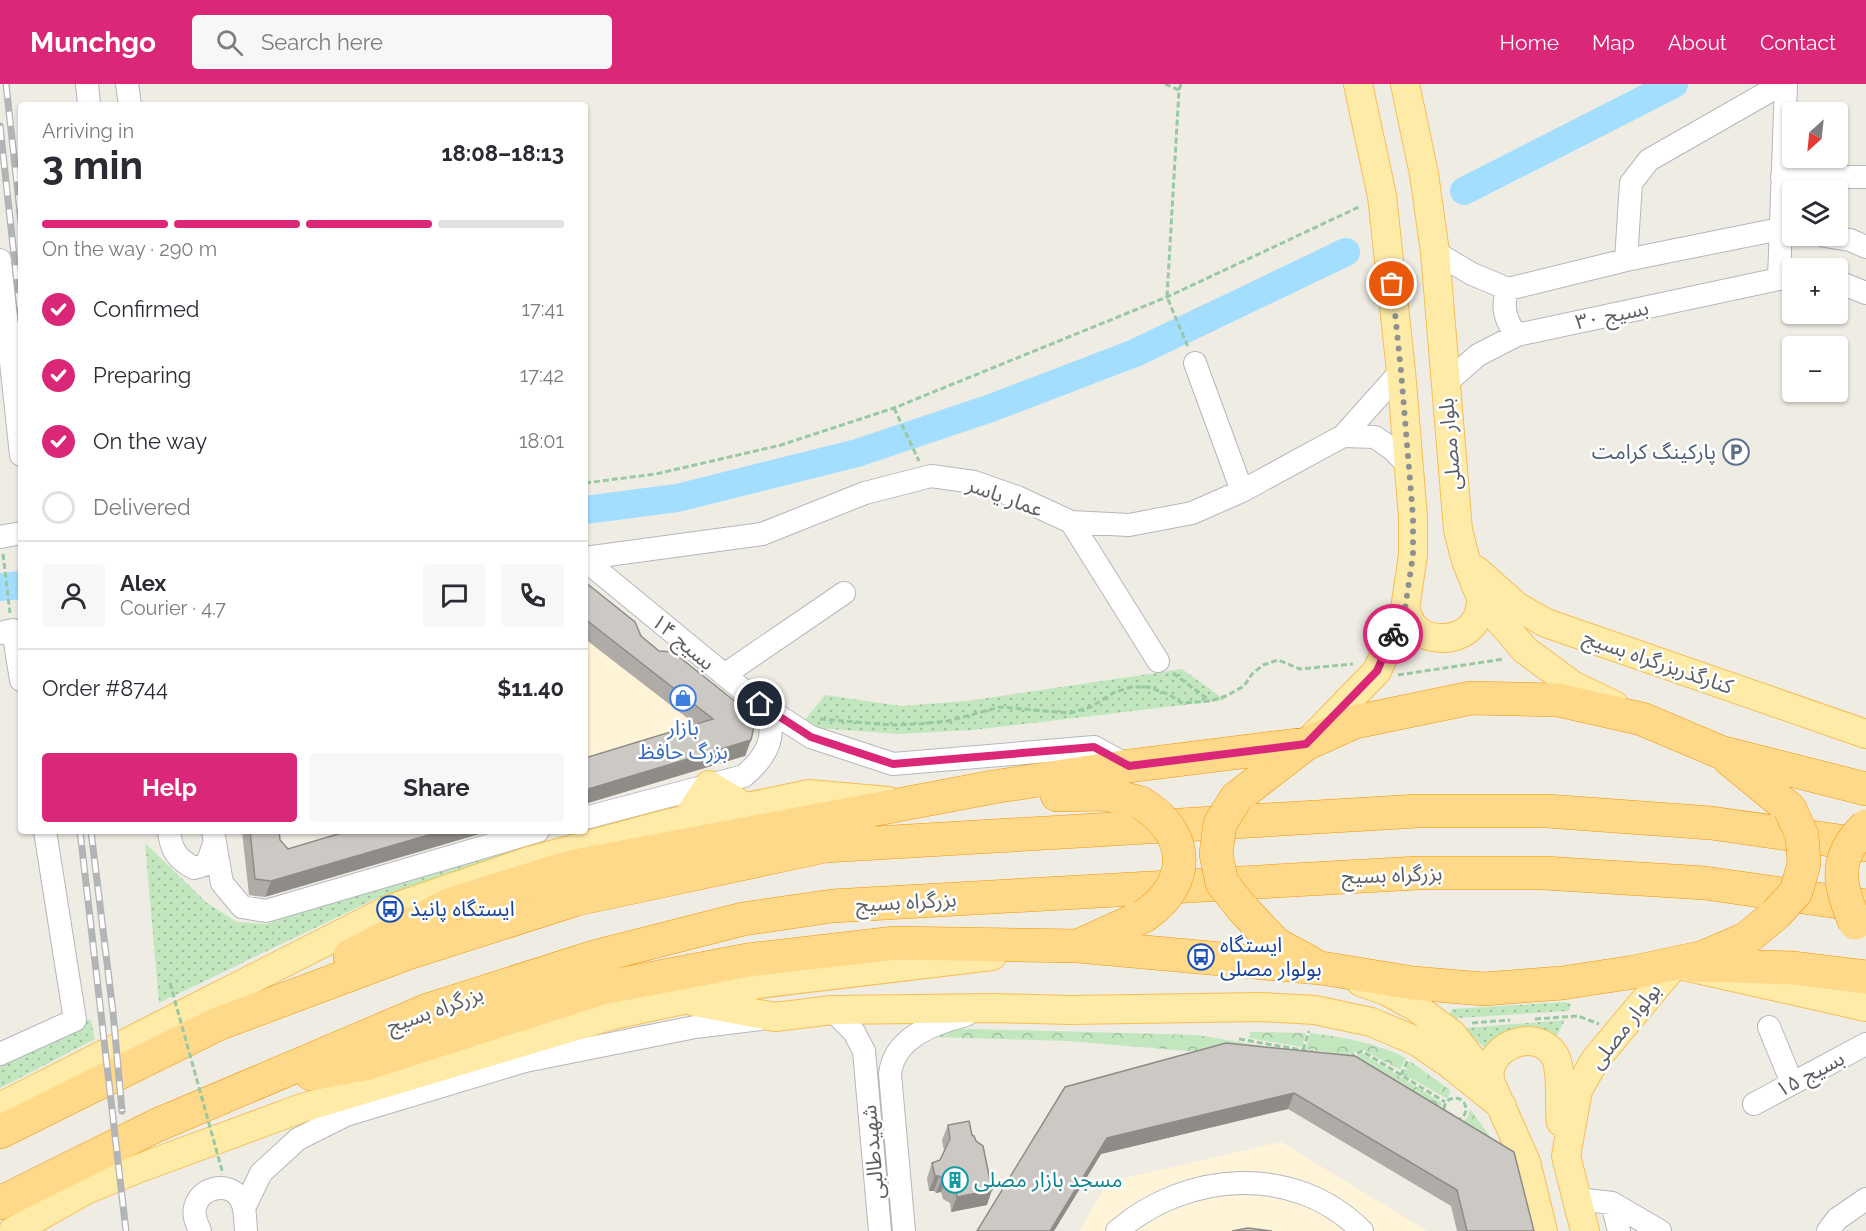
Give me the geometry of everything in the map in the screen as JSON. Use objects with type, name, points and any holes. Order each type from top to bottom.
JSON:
[{"type":"highway","points":[[1321,968],[1276,944],[1222,883],[1216,854],[1220,824],[1236,798],[1306,744],[1355,722],[1471,698],[1558,700],[1642,719],[1720,752],[1866,789]]},
{"type":"highway","points":[[0,1132],[218,1024],[451,904],[570,867],[993,787],[1129,766],[1306,744]]},
{"type":"highway","points":[[245,1087],[368,1063],[602,988],[748,960],[895,943],[1078,946],[1321,968],[1413,983],[1483,989],[1563,984],[1675,964],[1704,957],[1746,939],[1776,914],[1796,892],[1804,864],[1802,835],[1790,809],[1720,752]]},
{"type":"highway","points":[[993,787],[1018,797],[1106,794],[1141,803],[1156,812],[1168,825],[1176,841],[1179,859],[1177,877],[1170,893],[1158,907],[1144,916],[1078,946]]},
{"type":"highway","points":[[218,1024],[408,953],[577,899],[825,846],[1418,811],[1546,811],[1711,823],[1866,845]]},
{"type":"highway","points":[[1862,920],[1842,889],[1841,871],[1845,854],[1853,838],[1866,826]]},
{"type":"highway","name":"بزرگراه بسیج","points":[[0,1203],[155,1126],[428,1010],[594,957],[743,919],[832,906],[1418,873],[1544,873],[1705,883],[1862,920]]},
{"type":"highway","points":[[1675,964],[1794,968],[1866,977]]},
{"type":"main road","name":"بلوار مصلی","points":[[1306,744],[1377,671],[1405,609],[1413,555],[1409,466],[1401,371],[1382,196],[1358,84]]},
{"type":"main road","name":"بلوار مصلی","points":[[1405,84],[1424,174],[1435,252],[1458,530],[1466,561],[1482,600],[1525,650],[1574,686],[1642,719]]},
{"type":"main road","name":"کنارگذربزرگراه بسیج","points":[[1466,561],[1516,606],[1546,623],[1866,734]]},
{"type":"main road","points":[[1405,609],[1413,626],[1429,637],[1448,639],[1465,632],[1478,618],[1482,600]]},
{"type":"main road","points":[[686,819],[709,785],[745,807]]},
{"type":"main road","points":[[0,1107],[390,909],[529,861],[686,819],[809,794],[909,803]]},
{"type":"main road","points":[[13,1231],[86,1190],[302,1108],[613,1015],[758,984],[1078,946]]},
{"type":"main road","points":[[1675,964],[1866,1007]]},
{"type":"main road","name":"بولوار مصلی","points":[[1585,1231],[1566,1156],[1578,1090],[1595,1060],[1675,964]]},
{"type":"main road","points":[[1321,968],[1386,991],[1414,1006],[1452,1034],[1496,1095]]},
{"type":"main road","points":[[525,1061],[680,999],[775,1017],[832,1010],[1261,1007],[1316,1010],[1371,1022],[1416,1041],[1496,1095]]},
{"type":"main road","points":[[1543,1231],[1526,1162],[1496,1095],[1490,1070],[1496,1056],[1512,1043],[1526,1040],[1541,1044],[1553,1053],[1559,1067],[1559,1112],[1566,1156]]},
{"type":"street","points":[[87,84],[89,102]]},
{"type":"street","points":[[127,84],[130,102]]},
{"type":"street","points":[[1782,180],[1784,84]]},
{"type":"street","points":[[1626,260],[1631,183],[1649,160],[1784,84]]},
{"type":"street","points":[[1782,177],[1866,177]]},
{"type":"street","points":[[1435,252],[1472,274],[1508,289],[1626,260],[1782,230]]},
{"type":"street","points":[[1848,240],[1866,247]]},
{"type":"street","points":[[0,260],[18,427]]},
{"type":"street","name":"بسیج ۳۰","points":[[1445,384],[1479,355],[1517,335],[1782,280]]},
{"type":"street","points":[[1848,286],[1866,293]]},
{"type":"street","points":[[1508,289],[1504,311],[1517,335]]},
{"type":"street","points":[[1195,363],[1242,490]]},
{"type":"street","points":[[1343,436],[1401,371]]},
{"type":"street","points":[[1343,436],[1375,437],[1392,449],[1409,466]]},
{"type":"street","name":"عمار یاسر","points":[[588,559],[762,534],[865,493],[931,476],[974,482],[1017,497],[1071,522],[1129,525],[1192,513],[1242,490],[1343,436]]},
{"type":"street","points":[[1071,522],[1158,661]]},
{"type":"street","points":[[0,537],[18,534]]},
{"type":"street","name":"بسیج ۱۴","points":[[588,562],[760,704],[811,737],[893,764],[1094,747],[1129,766]]},
{"type":"street","points":[[724,675],[844,593]]},
{"type":"street","points":[[7,631],[18,670]]},
{"type":"street","points":[[588,817],[744,776],[760,761],[770,738],[770,723],[760,704]]},
{"type":"street","points":[[0,1054],[75,1020],[45,834]]},
{"type":"street","points":[[169,834],[171,844],[181,861],[194,868],[207,864],[214,838]]},
{"type":"street","points":[[214,838],[222,883],[242,907],[266,911],[528,834]]},
{"type":"street","points":[[891,1074],[891,1063],[898,1050],[910,1039],[939,1022],[993,1008]]},
{"type":"street","name":"شهیدطالبی","points":[[832,1010],[854,1032],[864,1052],[879,1231]]},
{"type":"street","points":[[244,1208],[261,1173],[298,1139],[346,1115],[525,1061],[695,1027],[775,1017]]},
{"type":"street","points":[[1769,1027],[1792,1083]]},
{"type":"street","name":"بسیج ۱۵","points":[[1754,1104],[1866,1044]]},
{"type":"street","points":[[867,1072],[871,1065],[883,1063],[891,1074]]},
{"type":"street","name":"شهیدطالبی","points":[[891,1074],[904,1231]]},
{"type":"street","points":[[1118,1231],[1132,1218],[1175,1194],[1206,1186],[1247,1182],[1279,1187],[1317,1200],[1339,1212],[1362,1231]]},
{"type":"street","points":[[200,1231],[195,1217],[195,1207],[206,1192],[215,1188],[225,1188],[234,1192],[241,1199],[246,1231]]},
{"type":"street","points":[[1577,1199],[1612,1203],[1660,1231]]},
{"type":"street","points":[[1828,1231],[1836,1219],[1866,1199]]},
{"type":"street","points":[[1612,1203],[1619,1231]]},
{"type":"path","points":[[1165,84],[1179,90]]},
{"type":"path","points":[[1181,84],[1167,297],[1184,337]]},
{"type":"path","points":[[588,483],[656,474],[781,444],[894,408],[1167,297],[1382,196]]},
{"type":"path","points":[[894,408],[917,458]]},
{"type":"path","points":[[5,568],[7,597]]},
{"type":"path","points":[[811,737],[820,719],[892,725],[918,724],[948,721],[1000,706],[1070,713],[1131,687],[1149,687],[1182,703],[1210,701],[1226,696],[1244,686],[1252,674],[1263,666],[1278,660],[1300,669],[1364,663],[1387,676],[1519,656],[1525,650]]},
{"type":"path","points":[[1158,661],[1210,701]]},
{"type":"path","points":[[170,983],[223,1174]]},
{"type":"path","points":[[1303,1051],[1316,1010]]},
{"type":"path","points":[[1239,1039],[1314,1053]]},
{"type":"path","points":[[1347,1058],[1362,1051],[1445,1102]]},
{"type":"path","points":[[1452,1098],[1462,1100],[1466,1106],[1463,1117],[1457,1120],[1446,1117],[1443,1110],[1445,1102],[1452,1098]]},
{"type":"shaded area","points":[[588,605],[750,733],[745,756],[588,803]]},
{"type":"shaded area","points":[[1281,1142],[1427,1231],[1079,1231],[1108,1182]]},
{"type":"green space","points":[[1182,669],[1225,700],[973,730],[898,734],[819,728],[805,720],[825,695],[901,706],[967,701]]},
{"type":"green space","points":[[539,837],[541,843],[373,900],[159,1003],[145,843],[207,903],[237,922],[266,924]]},
{"type":"green space","points":[[1565,1002],[1571,1004],[1568,1011],[1458,1018],[1455,1022],[1448,1019],[1452,1009]]},
{"type":"green space","points":[[79,1019],[91,1020],[95,1039],[0,1088],[0,1063]]},
{"type":"green space","points":[[1565,1020],[1556,1037],[1538,1028],[1529,1028],[1513,1034],[1488,1050],[1464,1031],[1465,1028]]},
{"type":"green space","points":[[938,1028],[1197,1035],[1300,1052],[1236,1055],[1068,1041],[932,1037]]},
{"type":"green space","points":[[1250,1032],[1306,1033],[1302,1047],[1249,1038]]},
{"type":"green space","points":[[1310,1033],[1359,1041],[1406,1058],[1400,1070],[1362,1049],[1348,1055],[1306,1049]]},
{"type":"green space","points":[[1362,1053],[1442,1103],[1440,1110],[1461,1123],[1468,1117],[1470,1109],[1500,1150],[1348,1060]]},
{"type":"green space","points":[[1410,1061],[1450,1090],[1448,1099],[1403,1074]]},
{"type":"building","points":[[588,584],[635,622],[641,636],[659,651],[673,652],[756,718],[751,740],[588,789],[588,757],[713,719],[588,621]]},
{"type":"building","points":[[250,834],[279,834],[280,840],[288,849],[338,834],[432,834],[271,881],[255,879]]},
{"type":"building","points":[[1226,1043],[1355,1056],[1514,1152],[1534,1231],[1467,1231],[1457,1190],[1294,1093],[1107,1138],[1050,1231],[977,1231],[1065,1087]]},
{"type":"building","points":[[969,1121],[972,1135],[983,1146],[992,1190],[957,1197],[955,1188],[948,1185],[946,1177],[935,1176],[932,1163],[940,1160],[950,1139],[948,1125]]},
{"type":"building","points":[[1248,1228],[1272,1231],[1232,1231]]},
{"type":"waterway","points":[[1464,191],[1674,84]]},
{"type":"waterway","points":[[588,510],[677,498],[857,453],[991,408],[1135,353],[1346,252]]},
{"type":"waterway","points":[[0,587],[18,585]]},
{"type":"railway","points":[[6,84],[18,194]]},
{"type":"railway","points":[[0,126],[18,292]]},
{"type":"railway","points":[[80,834],[126,1231]]},
{"type":"railway","points":[[91,834],[113,1012],[122,1111]]},
{"type":"way so far","points":[[1392,284],[1413,517],[1413,555],[1405,609],[1393,634]]},
{"type":"place","name":"پارکینگ کرامت","points":[[1736,452]]},
{"type":"place","name":"بازار بزرگ حافظ","points":[[683,698]]},
{"type":"place","name":"ایستگاه پانیذ","points":[[390,909]]},
{"type":"place","name":"ایستگاه بولوار مصلی","points":[[1201,957]]},
{"type":"place","name":"مسجد بازار مصلی","points":[[955,1180]]},
{"type":"route","points":[[760,704],[811,737],[893,764],[1094,747],[1129,766],[1306,744],[1377,671],[1393,634]]}]
